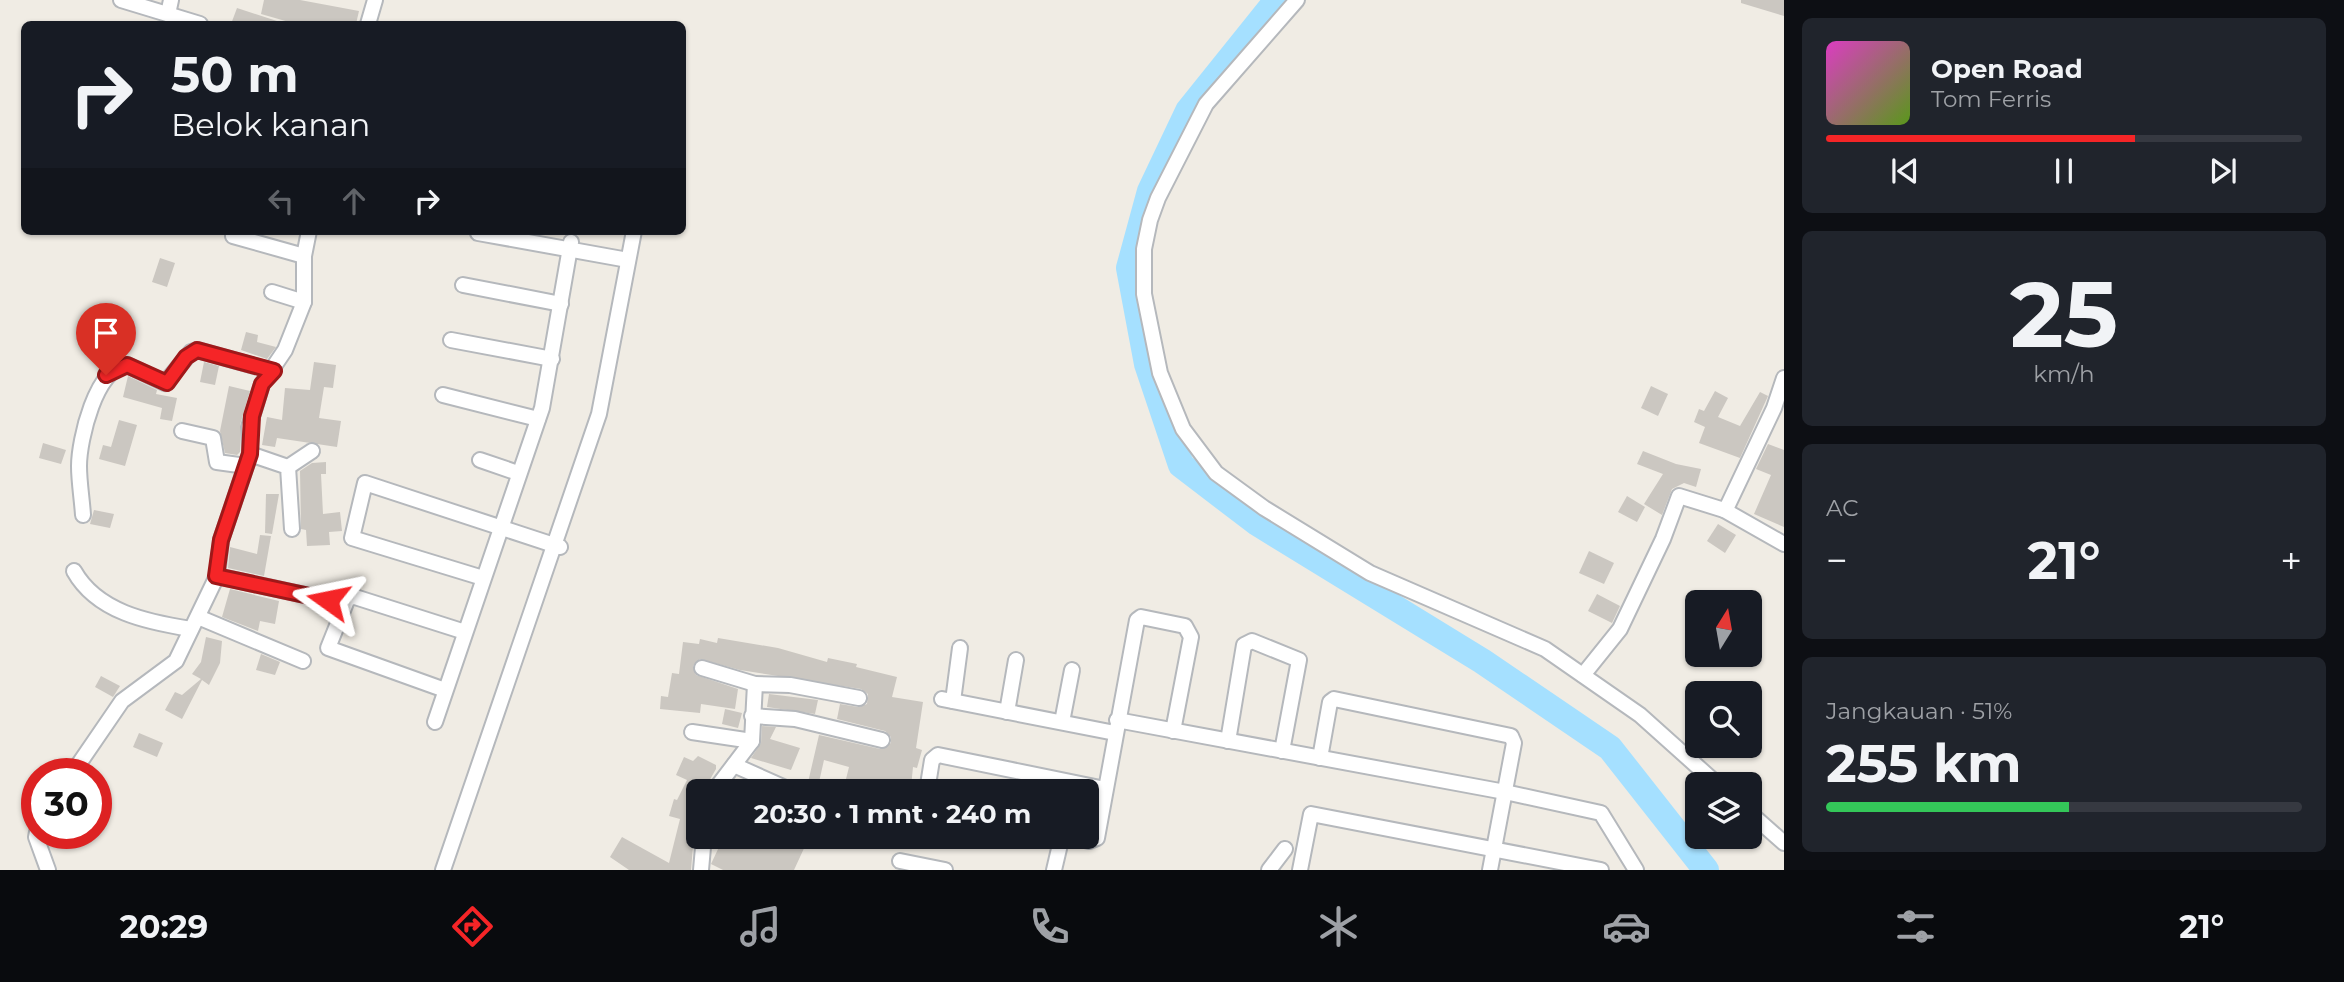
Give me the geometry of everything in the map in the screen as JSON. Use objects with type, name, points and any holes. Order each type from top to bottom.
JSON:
[{"type":"street","points":[[121,0],[169,7],[195,21]]},
{"type":"street","points":[[369,21],[375,0]]},
{"type":"street","points":[[1297,0],[1201,111],[1150,220],[1144,249],[1144,294],[1160,373],[1183,429],[1216,473],[1264,508],[1370,573],[1545,649],[1640,715],[1704,772]]},
{"type":"street","points":[[83,758],[122,701],[172,667],[216,576],[221,540],[248,460],[252,416],[262,384],[274,371],[304,302],[304,256],[308,235]]},
{"type":"street","points":[[494,235],[571,245],[628,260]]},
{"type":"street","points":[[443,870],[558,546],[599,414],[633,235]]},
{"type":"street","points":[[233,236],[304,256]]},
{"type":"street","points":[[435,722],[538,419],[552,359],[571,245]]},
{"type":"street","points":[[463,285],[561,304]]},
{"type":"street","points":[[272,292],[304,302]]},
{"type":"street","points":[[451,340],[552,359]]},
{"type":"street","points":[[83,515],[78,464],[83,436],[100,384],[113,369],[127,365],[165,383],[191,352],[197,350],[274,371]]},
{"type":"street","points":[[1724,509],[1774,408],[1784,378]]},
{"type":"street","points":[[443,395],[538,419]]},
{"type":"street","points":[[182,431],[214,440],[214,457],[217,462],[248,460],[288,467],[312,451]]},
{"type":"street","points":[[480,460],[518,473]]},
{"type":"street","points":[[288,467],[292,529]]},
{"type":"street","points":[[482,578],[352,538],[365,483],[558,546]]},
{"type":"street","points":[[1583,675],[1620,629],[1663,539],[1677,499],[1683,496],[1724,509],[1784,544]]},
{"type":"street","points":[[74,571],[89,594],[119,611],[195,623],[303,661]]},
{"type":"street","points":[[216,576],[328,600]]},
{"type":"street","points":[[445,690],[328,648],[348,598],[355,597],[465,632]]},
{"type":"street","points":[[1099,826],[1137,620],[1141,617],[1185,626],[1191,637],[1173,731]]},
{"type":"street","points":[[1228,741],[1244,645],[1252,641],[1299,660],[1282,751]]},
{"type":"street","points":[[960,648],[947,700],[1062,722],[1173,731],[1505,792],[1601,813],[1636,870]]},
{"type":"street","points":[[1007,712],[1016,660]]},
{"type":"street","points":[[702,668],[755,684],[798,686],[859,698]]},
{"type":"street","points":[[1062,722],[1072,670]]},
{"type":"street","points":[[723,779],[752,741],[755,684]]},
{"type":"street","points":[[1320,758],[1334,699],[1511,736],[1514,743],[1490,870]]},
{"type":"street","points":[[752,716],[795,719],[881,740]]},
{"type":"street","points":[[692,732],[752,741]]},
{"type":"street","points":[[929,779],[932,760],[938,755],[1056,779]]},
{"type":"street","points":[[734,765],[765,779]]},
{"type":"street","points":[[1099,788],[1105,789]]},
{"type":"street","points":[[1300,870],[1311,814],[1601,870]]},
{"type":"street","points":[[1762,824],[1784,843]]},
{"type":"street","points":[[40,849],[48,870]]},
{"type":"street","points":[[701,870],[703,849]]},
{"type":"street","points":[[1054,870],[1058,849]]},
{"type":"street","points":[[1269,870],[1285,849]]},
{"type":"street","points":[[900,861],[944,870]]},
{"type":"building","points":[[264,0],[300,0],[359,11],[357,21],[286,21],[261,14]]},
{"type":"building","points":[[1741,0],[1784,0],[1784,16],[1741,3]]},
{"type":"building","points":[[237,8],[277,21],[232,21]]},
{"type":"building","points":[[160,258],[175,263],[167,287],[152,282]]},
{"type":"building","points":[[246,332],[258,335],[257,342],[276,347],[267,359],[241,350]]},
{"type":"building","points":[[204,362],[219,366],[215,385],[200,382]]},
{"type":"building","points":[[314,362],[336,365],[333,388],[324,387],[319,418],[341,421],[337,447],[277,438],[275,447],[262,445],[267,417],[282,420],[285,388],[310,390]]},
{"type":"building","points":[[128,376],[157,390],[156,394],[177,398],[172,421],[160,419],[162,408],[123,397]]},
{"type":"building","points":[[229,386],[250,391],[240,425],[240,452],[237,455],[225,453],[220,431]]},
{"type":"building","points":[[1651,386],[1668,394],[1658,416],[1641,408]]},
{"type":"building","points":[[1715,391],[1728,398],[1718,417],[1740,426],[1760,392],[1768,396],[1740,458],[1699,443],[1705,427],[1694,422],[1699,409],[1704,411]]},
{"type":"building","points":[[119,420],[137,425],[125,466],[99,459],[103,445],[111,447]]},
{"type":"building","points":[[43,443],[66,450],[61,464],[39,458]]},
{"type":"building","points":[[1768,444],[1784,450],[1784,527],[1754,514],[1771,475],[1756,469]]},
{"type":"building","points":[[1643,451],[1676,464],[1701,469],[1696,487],[1684,483],[1672,489],[1662,515],[1644,504],[1663,474],[1637,464]]},
{"type":"building","points":[[326,462],[326,474],[321,474],[323,514],[340,512],[342,531],[329,532],[330,545],[307,546],[306,530],[301,529],[300,471],[312,463]]},
{"type":"building","points":[[266,494],[279,494],[272,534],[265,533]]},
{"type":"building","points":[[1627,496],[1645,507],[1637,522],[1618,512]]},
{"type":"building","points":[[94,510],[114,514],[110,528],[90,524]]},
{"type":"building","points":[[1718,524],[1736,535],[1725,553],[1707,541]]},
{"type":"building","points":[[260,535],[271,536],[264,576],[228,568],[230,547],[257,554]]},
{"type":"building","points":[[1589,551],[1614,563],[1604,584],[1579,573]]},
{"type":"building","points":[[230,589],[279,601],[275,624],[260,621],[258,631],[222,617]]},
{"type":"building","points":[[1597,594],[1620,606],[1612,623],[1588,611]]},
{"type":"building","points":[[206,637],[222,641],[220,663],[209,685],[202,680],[182,719],[165,710],[175,692],[182,695],[201,679],[192,674],[201,662]]},
{"type":"building","points":[[718,638],[778,648],[827,662],[828,658],[857,664],[856,667],[897,677],[892,697],[923,702],[916,748],[922,750],[917,768],[913,767],[912,779],[846,779],[849,767],[824,760],[820,779],[809,779],[819,735],[880,749],[891,743],[891,737],[885,731],[837,719],[840,704],[858,707],[867,704],[868,694],[861,689],[740,670],[700,659],[693,666],[696,675],[738,689],[735,709],[701,704],[700,713],[660,709],[661,696],[668,697],[672,673],[679,674],[683,642],[699,644],[700,639],[717,643]]},
{"type":"building","points":[[261,654],[280,662],[275,675],[256,670]]},
{"type":"building","points":[[101,676],[120,686],[113,697],[95,687]]},
{"type":"building","points":[[769,694],[818,700],[815,714],[767,707]]},
{"type":"building","points":[[725,709],[742,713],[738,728],[722,724]]},
{"type":"building","points":[[762,726],[776,727],[770,739],[800,748],[791,770],[751,758],[761,743]]},
{"type":"building","points":[[139,733],[163,743],[157,757],[133,747]]},
{"type":"building","points":[[698,756],[716,765],[710,779],[686,780],[676,775],[684,757],[693,761]]},
{"type":"building","points":[[686,782],[686,849],[693,849],[691,870],[629,870],[610,857],[622,837],[669,863],[680,819],[669,816],[674,799],[677,800]]},
{"type":"building","points":[[718,849],[804,849],[794,870],[723,870],[711,864]]},
{"type":"waterway","points":[[1277,0],[1188,111],[1150,191],[1129,268],[1147,364],[1181,465],[1257,523],[1482,661],[1610,748],[1706,870]]},
{"type":"route","points":[[106,375],[113,369],[127,365],[167,383],[186,357],[197,350],[274,371],[262,384],[252,416],[249,427],[250,454],[221,540],[216,576],[328,600]]}]
